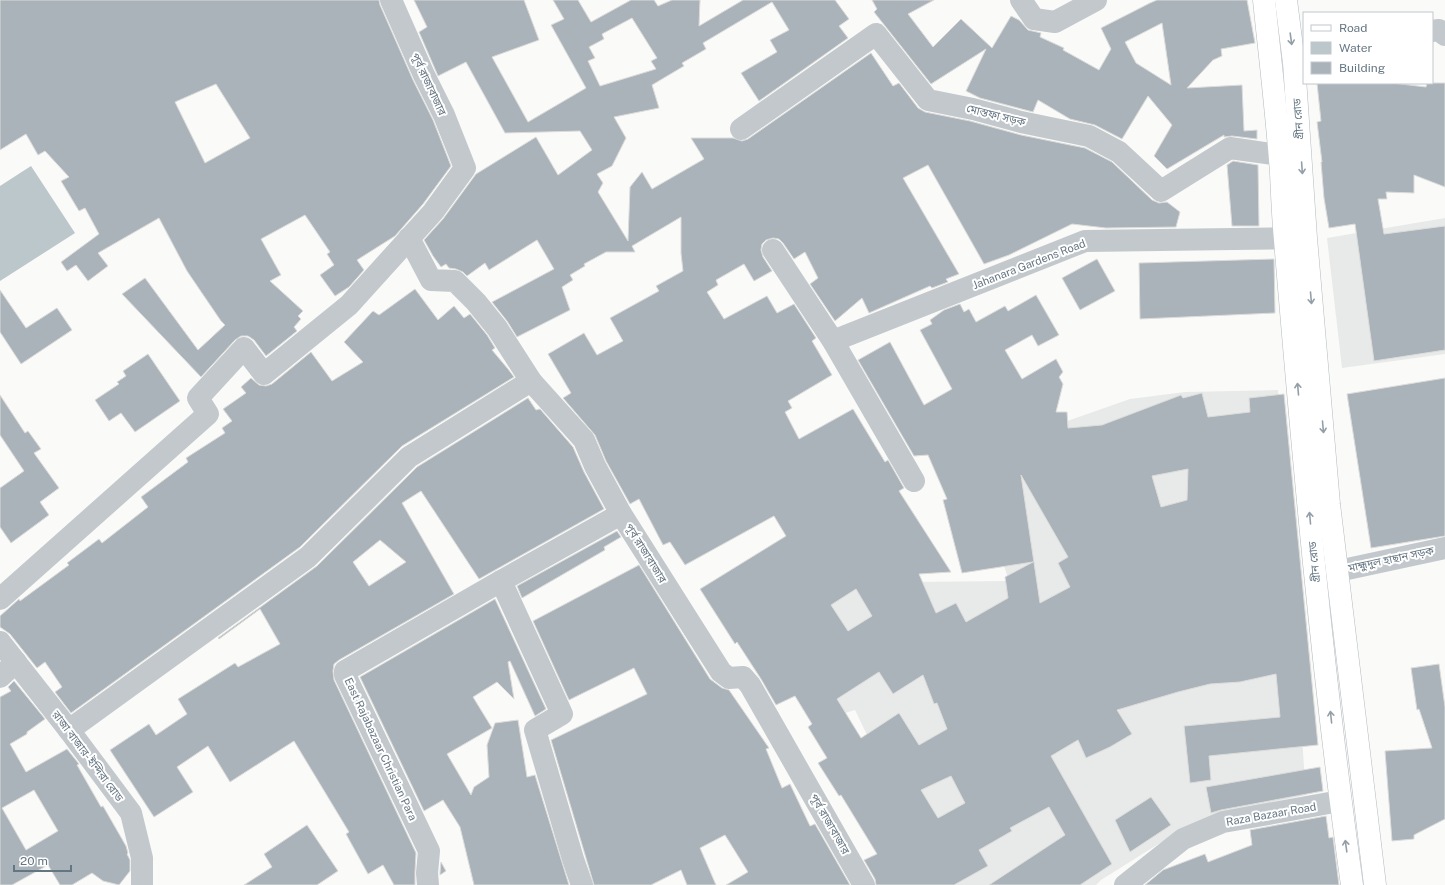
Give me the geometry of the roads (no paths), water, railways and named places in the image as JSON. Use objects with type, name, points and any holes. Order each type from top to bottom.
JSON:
[{"type":"main road","name":"গ্রীন রোড","points":[[1264,0],[1279,155],[1314,563],[1340,801],[1352,885]]},
{"type":"main road","name":"গ্রীন রোড","points":[[1286,0],[1299,62],[1306,238],[1330,504],[1375,885]]},
{"type":"street","name":"পূর্ব রাজাবাজার","points":[[391,0],[424,75],[444,115],[465,168],[433,212],[409,238],[431,280],[455,281],[476,302],[497,328],[531,381],[584,440],[595,466],[621,514],[722,672],[729,678],[743,677],[750,685],[864,885]]},
{"type":"street","points":[[1021,0],[1034,19],[1055,22],[1096,0]]},
{"type":"street","points":[[1433,31],[1439,30],[1445,35]]},
{"type":"street","name":"মোস্তফা সড়ক","points":[[742,129],[876,34],[928,100],[1089,136],[1119,152],[1160,191],[1230,148],[1279,155]]},
{"type":"street","points":[[0,599],[208,414],[198,398],[244,348],[264,374],[350,305],[409,238]]},
{"type":"street","points":[[1285,238],[1306,238]]},
{"type":"street","name":"Jahanara Gardens Road","points":[[833,341],[1085,241],[1285,238]]},
{"type":"street","points":[[773,250],[833,341],[914,481]]},
{"type":"street","points":[[69,730],[308,557],[409,457],[531,381]]},
{"type":"street","name":"East Rajabazaar Christian Para","points":[[428,885],[427,873],[429,851],[344,671],[621,514]]},
{"type":"street","name":"মাহ্মুদুল হাছান সড়ক","points":[[1338,571],[1445,548]]},
{"type":"street","points":[[501,581],[562,714],[535,730],[582,885]]},
{"type":"street","name":"রাজা বাজার- ইন্দিরা রোড","points":[[0,642],[69,730],[131,813],[142,858],[142,885]]},
{"type":"street","points":[[0,677],[16,662]]},
{"type":"street","name":"Raza Bazaar Road","points":[[1125,885],[1183,840],[1223,822],[1340,801]]},
{"type":"water","points":[[31,166],[75,233],[0,281],[0,186]]}]
